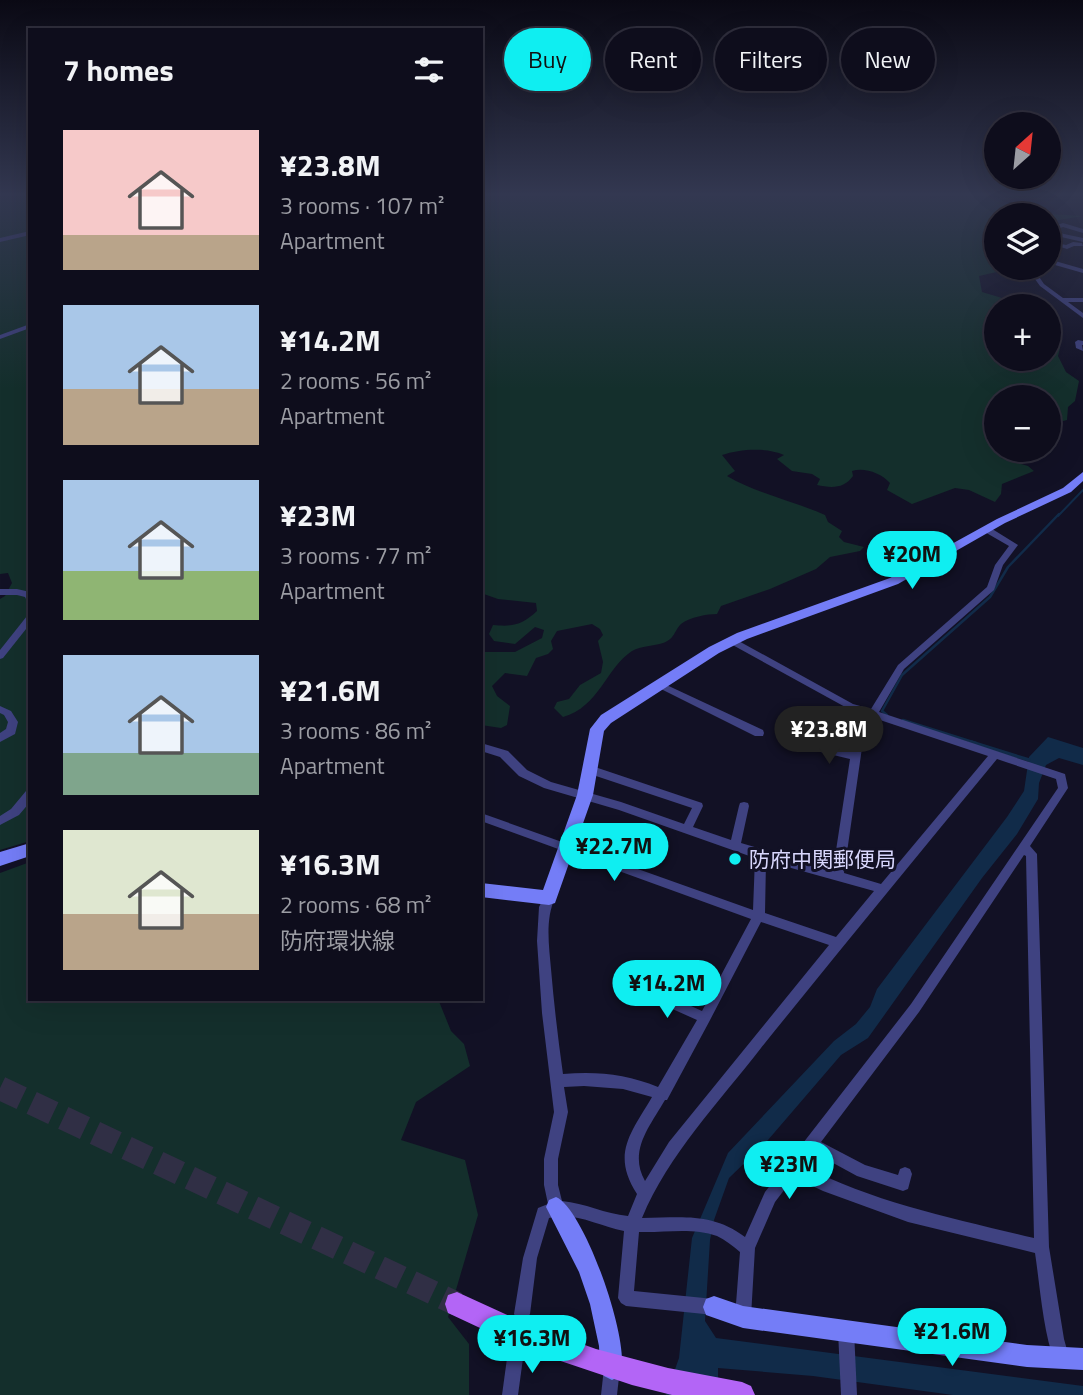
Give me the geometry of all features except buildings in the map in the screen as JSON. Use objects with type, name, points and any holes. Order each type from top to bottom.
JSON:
[{"type":"main road","points":[[457,1304],[541,1344],[612,1368],[735,1394]]},
{"type":"street","points":[[1061,265],[1083,271]]},
{"type":"street","points":[[1038,280],[1083,316]]},
{"type":"street","points":[[1062,300],[1083,300]]},
{"type":"street","points":[[0,337],[28,327]]},
{"type":"street","points":[[1083,343],[1078,342],[1079,348],[1083,349]]},
{"type":"street","points":[[609,1395],[612,1368],[608,1319],[596,1282],[556,1207],[551,1185],[551,1160],[561,1112],[543,941],[545,907],[585,795],[597,729],[620,708],[732,641],[894,581],[986,529],[1067,490],[1083,475]]},
{"type":"street","points":[[838,875],[859,734],[901,667],[991,588],[999,565],[1014,545],[986,529]]},
{"type":"street","points":[[0,592],[28,595]]},
{"type":"street","points":[[0,656],[28,621]]},
{"type":"street","points":[[732,641],[850,706],[1061,777],[1063,788],[915,1008],[770,1197],[748,1248],[743,1317]]},
{"type":"street","points":[[658,684],[759,733]]},
{"type":"street","points":[[0,709],[8,713],[13,722],[11,731],[0,738]]},
{"type":"street","points":[[808,744],[856,757]]},
{"type":"street","points":[[483,748],[504,754],[531,778],[735,844],[761,855],[883,889]]},
{"type":"street","points":[[994,756],[838,943],[674,1147],[632,1224],[626,1298],[714,1307],[743,1317],[847,1335],[1027,1356],[1072,1358]]},
{"type":"street","points":[[588,769],[698,806],[687,829]]},
{"type":"street","points":[[0,821],[15,812],[28,796]]},
{"type":"street","points":[[735,844],[744,806]]},
{"type":"street","points":[[483,818],[567,850],[838,943]]},
{"type":"street","points":[[1023,846],[1031,854],[1042,1247],[1056,1339],[1072,1358]]},
{"type":"street","points":[[0,859],[28,850]]},
{"type":"street","points":[[646,1194],[639,1187],[630,1152],[705,1018],[758,914],[761,855]]},
{"type":"street","points":[[483,890],[549,898]]},
{"type":"street","points":[[643,990],[705,1018]]},
{"type":"street","points":[[556,1081],[604,1078],[632,1083],[662,1095]]},
{"type":"street","points":[[811,1144],[862,1171],[903,1184],[905,1174]]},
{"type":"street","points":[[792,1168],[823,1184],[908,1215],[1042,1247]]},
{"type":"street","points":[[522,1314],[530,1258],[543,1213],[556,1207],[632,1224],[690,1225],[719,1230],[748,1248]]},
{"type":"street","points":[[847,1335],[850,1390]]},
{"type":"street","points":[[510,1395],[516,1351]]},
{"type":"green space","points":[[0,259],[28,259],[28,842],[0,850],[0,599],[5,596],[12,583],[8,573],[0,574]]},
{"type":"green space","points":[[483,259],[984,259],[984,275],[979,276],[982,292],[989,294],[984,294],[984,371],[1061,371],[1061,362],[1066,372],[1079,381],[1075,401],[1068,407],[1067,420],[1061,422],[1061,385],[984,385],[984,462],[1014,462],[1034,471],[1002,484],[1001,494],[995,502],[969,490],[955,488],[912,504],[887,490],[890,483],[886,479],[867,470],[852,471],[853,476],[846,483],[827,487],[817,485],[820,479],[812,474],[792,471],[777,459],[784,455],[777,452],[753,450],[722,455],[735,471],[727,476],[751,488],[825,515],[828,522],[842,531],[839,537],[844,542],[864,547],[860,551],[830,557],[816,569],[721,606],[717,614],[689,619],[681,624],[667,641],[632,651],[615,667],[585,705],[563,717],[554,708],[557,702],[569,699],[580,685],[601,673],[603,662],[598,641],[603,635],[600,629],[592,624],[557,631],[551,641],[553,649],[536,658],[527,676],[505,673],[492,686],[497,696],[510,706],[507,725],[501,728],[483,725],[483,652],[515,652],[542,638],[544,630],[535,627],[515,644],[494,641],[489,634],[493,625],[512,625],[527,619],[537,611],[536,603],[498,599],[483,594]]},
{"type":"green space","points":[[28,863],[28,1001],[439,1001],[451,1031],[464,1044],[470,1066],[416,1102],[401,1140],[465,1160],[478,1215],[448,1317],[469,1344],[469,1395],[0,1395],[0,873]]},
{"type":"water","points":[[1048,737],[1083,748],[1083,765],[1059,758],[1046,765],[1039,783],[1038,799],[1017,834],[982,878],[868,1038],[841,1055],[768,1140],[729,1178],[710,1240],[705,1321],[716,1338],[1083,1386],[1083,1395],[953,1395],[813,1376],[718,1368],[718,1395],[666,1395],[679,1358],[692,1238],[728,1153],[834,1041],[856,1024],[870,1007],[877,989],[1007,817],[1024,791],[1029,757]]},
{"type":"waterway","points":[[1058,516],[1083,490]]},
{"type":"waterway","points":[[887,715],[882,711],[902,675],[990,597],[1008,567],[1059,514]]},
{"type":"waterway","points":[[903,720],[976,743]]},
{"type":"waterway","points":[[971,742],[1029,760]]},
{"type":"tunnel","points":[[0,1088],[457,1304]]},
{"type":"place","name":"防府中関郵便局","points":[[735,859]]}]
